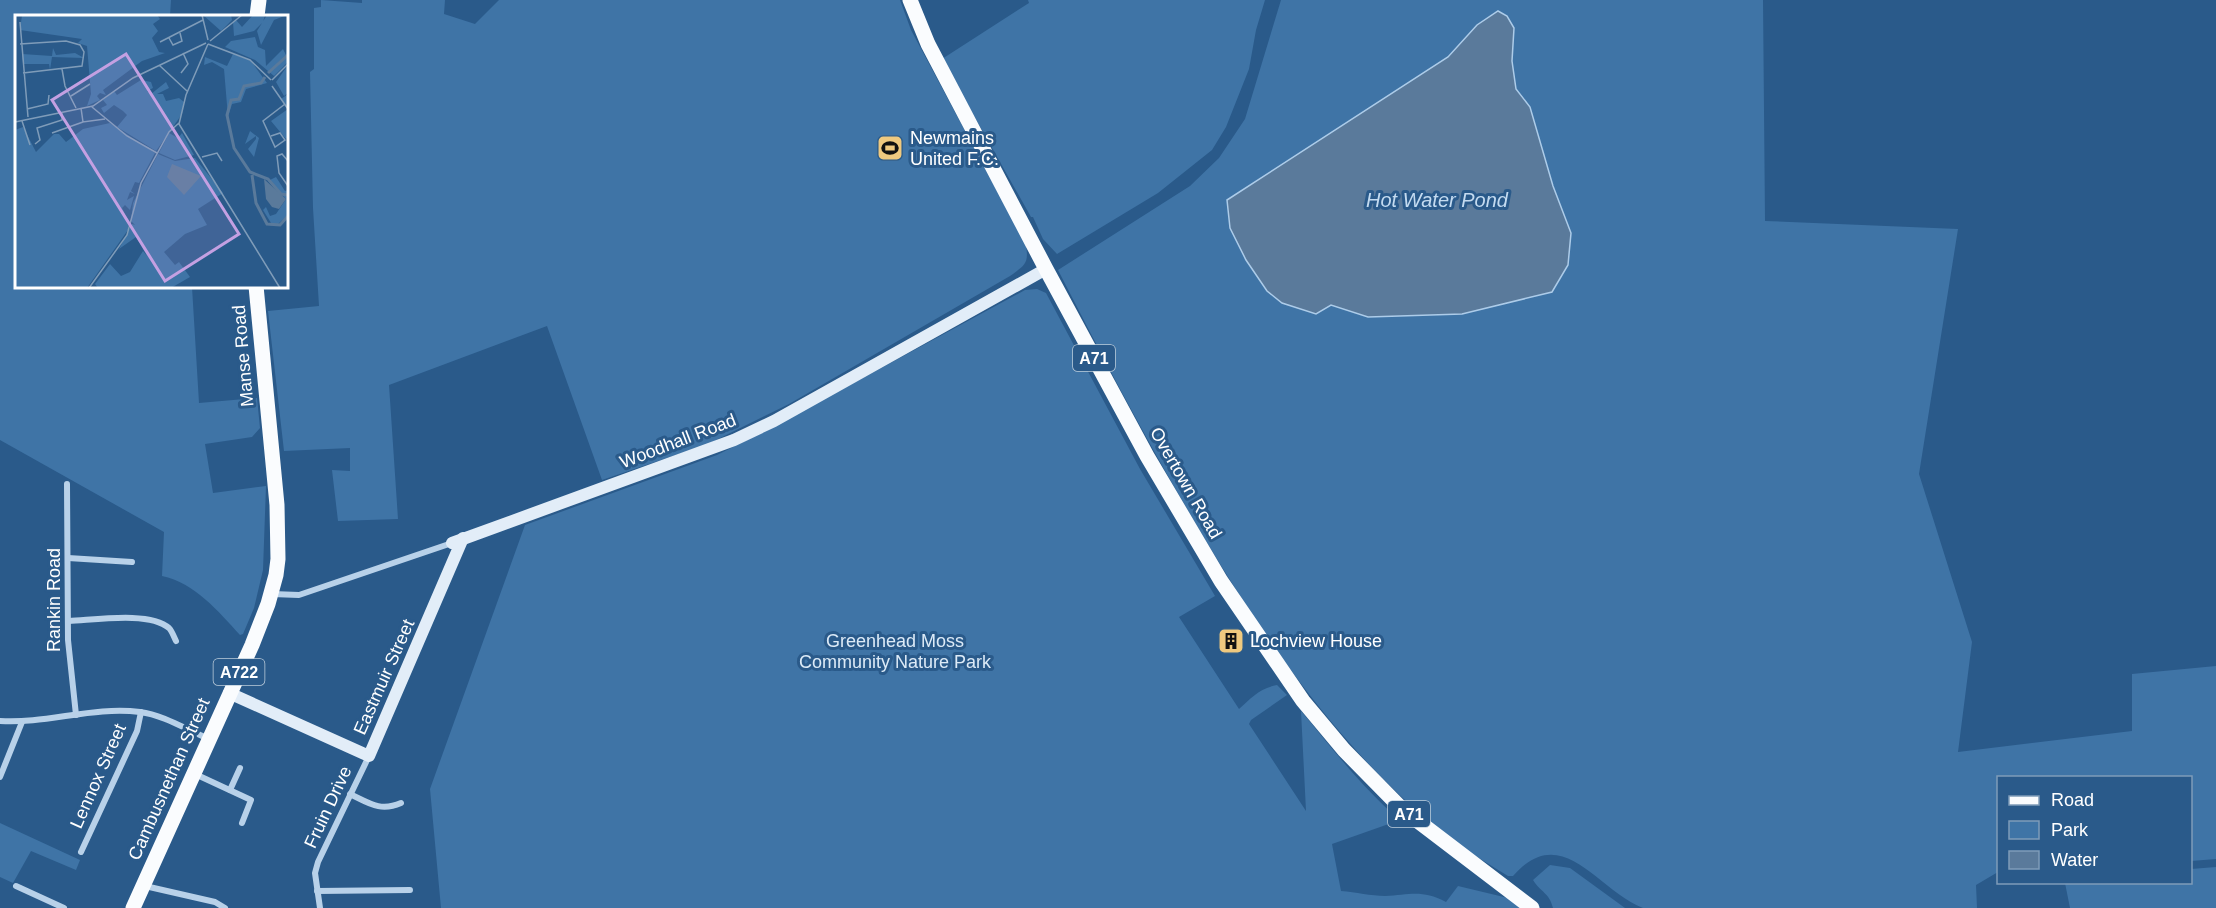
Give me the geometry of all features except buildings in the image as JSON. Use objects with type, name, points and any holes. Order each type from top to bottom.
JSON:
[{"type":"main road","points":[[257,15],[258,0]]},
{"type":"main road","name":"Overtown Road","points":[[910,0],[928,44],[1147,456],[1221,581],[1303,701],[1344,750],[1402,809],[1532,908]]},
{"type":"main road","name":"Manse Road","points":[[256,288],[268,422]]},
{"type":"main road","name":"Cambusnethan Street","points":[[133,908],[252,645],[272,594],[276,576],[278,541],[268,422]]},
{"type":"street","name":"Woodhall Road","points":[[272,594],[299,595],[457,541],[734,440],[774,421],[1046,269]]},
{"type":"street","name":"Rankin Road","points":[[67,484],[69,663],[76,715]]},
{"type":"street","name":"Eastmuir Street","points":[[229,693],[369,756],[457,541]]},
{"type":"street","points":[[68,558],[132,562]]},
{"type":"street","points":[[69,621],[145,619],[161,623],[170,629],[176,641]]},
{"type":"street","points":[[0,721],[22,722],[118,711],[141,712],[158,716],[209,740]]},
{"type":"street","name":"Lennox Street","points":[[81,852],[136,731],[141,712]]},
{"type":"street","points":[[0,777],[22,722]]},
{"type":"street","name":"Fruin Drive","points":[[320,908],[315,873],[318,862],[369,756]]},
{"type":"street","points":[[230,790],[240,768]]},
{"type":"street","points":[[193,774],[251,800],[242,823]]},
{"type":"street","points":[[350,794],[373,805],[389,808],[401,803]]},
{"type":"street","points":[[16,886],[64,908]]},
{"type":"street","points":[[143,886],[215,902],[225,908]]},
{"type":"street","points":[[317,891],[410,890]]},
{"type":"green space","points":[[0,0],[171,0],[170,15],[15,15],[15,288],[192,288],[199,403],[257,398],[260,428],[252,437],[205,444],[213,493],[266,486],[263,570],[254,608],[243,634],[240,635],[195,591],[162,576],[164,532],[0,440]]},
{"type":"green space","points":[[321,0],[362,3],[362,0],[445,0],[444,14],[475,24],[499,0],[900,0],[911,30],[1026,245],[1025,264],[1010,276],[789,404],[708,444],[602,480],[547,326],[389,385],[398,519],[338,521],[332,470],[350,471],[350,448],[284,451],[268,311],[319,306],[313,208],[310,72],[314,69],[314,8],[321,7]]},
{"type":"green space","points":[[1028,0],[1265,0],[1256,30],[1249,69],[1226,127],[1212,150],[1158,193],[1057,254],[1043,239],[1033,217],[942,59],[1029,3]]},
{"type":"green space","points":[[1281,0],[1763,0],[1765,221],[1958,229],[1919,474],[1972,642],[1958,752],[2132,731],[2132,674],[2216,666],[2216,859],[2192,861],[2192,776],[1997,776],[1997,873],[1976,885],[1977,908],[1643,908],[1626,899],[1579,864],[1564,857],[1548,855],[1531,861],[1513,876],[1508,876],[1451,839],[1398,794],[1366,761],[1306,690],[1252,615],[1165,470],[1058,270],[1190,186],[1219,158],[1245,119]]},
{"type":"green space","name":"Greenhead Moss Community Nature Park","points":[[1037,289],[1046,293],[1140,469],[1215,596],[1179,617],[1239,709],[1256,694],[1271,686],[1277,685],[1287,695],[1251,720],[1249,724],[1306,811],[1301,711],[1360,781],[1400,820],[1332,844],[1341,891],[1380,896],[1422,894],[1446,902],[1458,886],[1508,898],[1520,908],[441,908],[430,789],[525,525],[717,455],[1025,290]]},
{"type":"green space","points":[[0,823],[80,860],[76,870],[31,851],[13,883],[0,877]]},
{"type":"green space","points":[[1550,865],[1570,868],[1625,908],[1553,908],[1547,896],[1533,880]]},
{"type":"green space","points":[[2216,867],[2216,908],[2070,908],[2065,884],[2192,884],[2192,869]]},
{"type":"water","name":"Hot Water Pond","points":[[1498,11],[1507,16],[1514,28],[1512,61],[1516,89],[1530,107],[1553,186],[1571,233],[1568,265],[1552,292],[1462,314],[1368,317],[1331,305],[1316,314],[1282,303],[1267,291],[1246,260],[1230,228],[1227,200],[1448,57],[1477,25]]},
{"type":"place","name":"Newmains United F.C.","points":[[890,148]]},
{"type":"place","name":"Lochview House","points":[[1231,641]]}]
